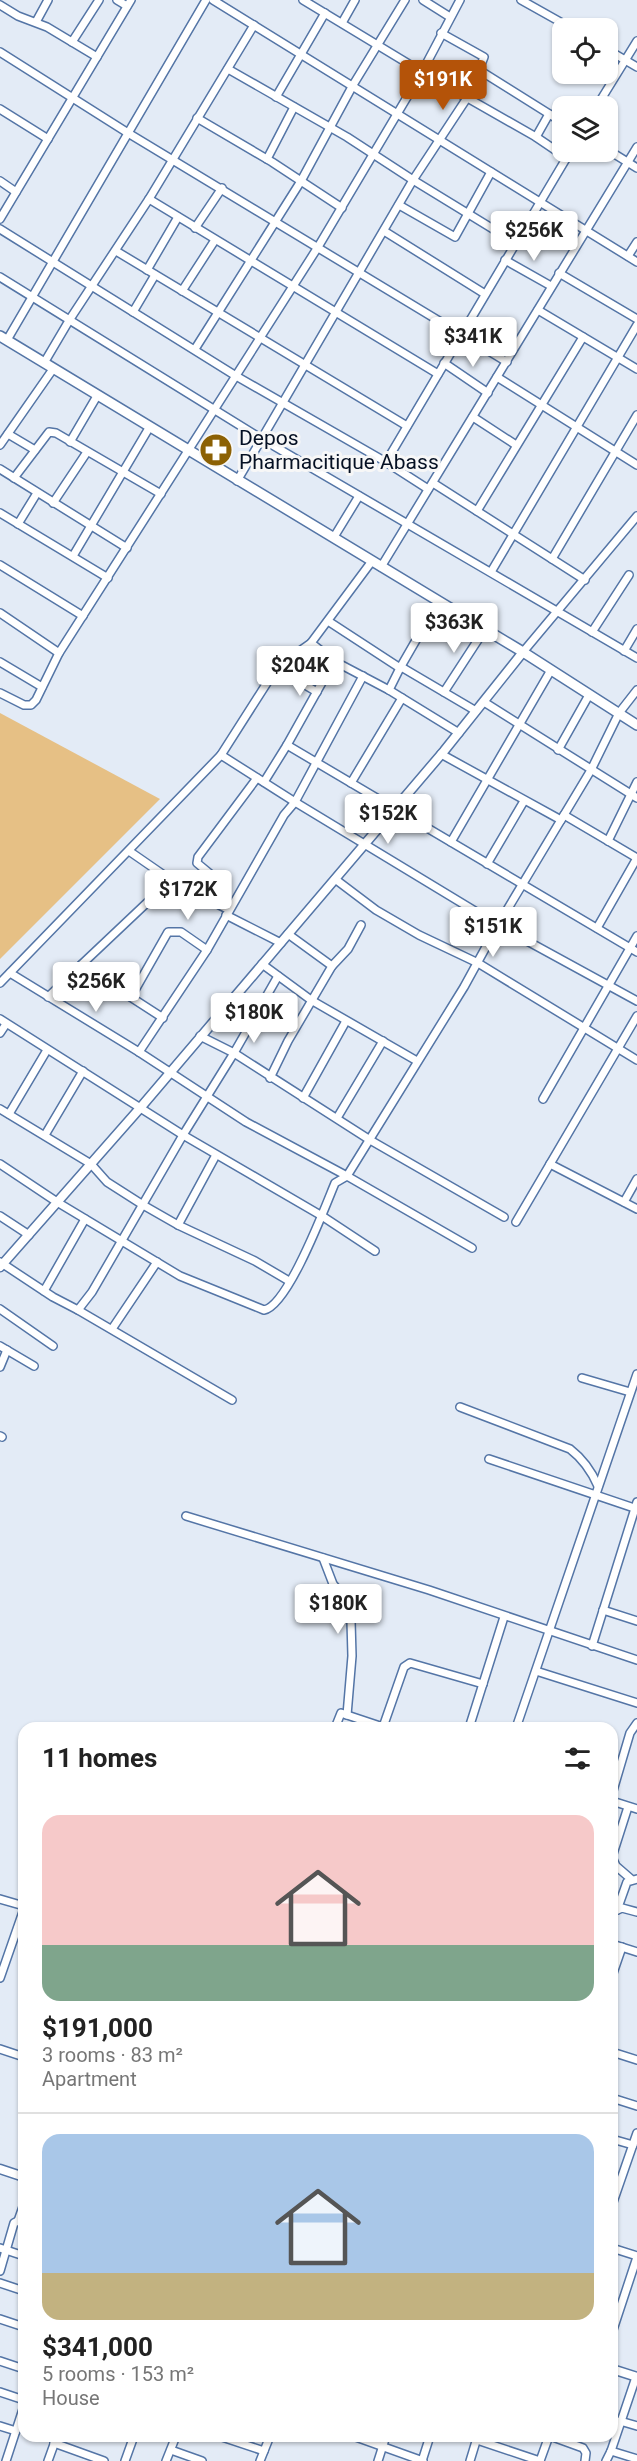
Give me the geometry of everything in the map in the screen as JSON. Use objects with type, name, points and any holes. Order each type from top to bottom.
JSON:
[{"type":"main road","points":[[3,338],[523,652],[637,725]]},
{"type":"street","points":[[36,22],[48,0]]},
{"type":"street","points":[[72,42],[99,0]]},
{"type":"street","points":[[0,219],[129,3],[117,0]]},
{"type":"street","points":[[3,338],[33,296],[206,0]]},
{"type":"street","points":[[213,0],[440,138],[637,262]]},
{"type":"street","points":[[342,23],[355,0]]},
{"type":"street","points":[[195,350],[301,181],[353,85],[405,0]]},
{"type":"street","points":[[423,0],[450,17]]},
{"type":"street","points":[[0,693],[24,705],[31,705],[59,653],[189,452],[342,208],[422,72],[460,0]]},
{"type":"street","points":[[521,0],[553,18]]},
{"type":"street","points":[[306,1],[422,72],[552,146]]},
{"type":"street","points":[[0,5],[18,16],[36,22],[97,57]]},
{"type":"street","points":[[276,97],[325,13]]},
{"type":"street","points":[[44,363],[92,285],[116,252],[255,25]]},
{"type":"street","points":[[237,481],[479,70],[484,57],[441,33]]},
{"type":"street","points":[[603,96],[637,41]]},
{"type":"street","points":[[0,52],[128,133],[507,362]]},
{"type":"street","points":[[618,56],[637,67]]},
{"type":"street","points":[[228,69],[374,153],[413,180],[516,243]]},
{"type":"street","points":[[479,70],[552,116]]},
{"type":"street","points":[[267,159],[294,107]]},
{"type":"street","points":[[0,109],[48,140]]},
{"type":"street","points":[[536,137],[549,114]]},
{"type":"street","points":[[197,118],[267,159],[342,208]]},
{"type":"street","points":[[381,567],[637,147]]},
{"type":"street","points":[[618,157],[637,168]]},
{"type":"street","points":[[386,462],[564,162]]},
{"type":"street","points":[[399,205],[455,237],[491,172]]},
{"type":"street","points":[[0,181],[16,192]]},
{"type":"street","points":[[195,228],[222,188]]},
{"type":"street","points":[[149,199],[438,374]]},
{"type":"street","points":[[147,270],[178,217]]},
{"type":"street","points":[[0,229],[236,376],[477,511],[585,580]]},
{"type":"street","points":[[384,231],[485,294]]},
{"type":"street","points":[[182,291],[215,240]]},
{"type":"street","points":[[628,256],[637,242]]},
{"type":"street","points":[[116,252],[408,426]]},
{"type":"street","points":[[505,260],[552,286]]},
{"type":"street","points":[[560,273],[637,320]]},
{"type":"street","points":[[133,312],[155,275]]},
{"type":"street","points":[[0,278],[33,296],[262,439],[637,658]]},
{"type":"street","points":[[537,310],[637,369]]},
{"type":"street","points":[[491,572],[637,325]]},
{"type":"street","points":[[477,511],[583,337]]},
{"type":"street","points":[[444,363],[488,393]]},
{"type":"street","points":[[0,444],[53,369]]},
{"type":"street","points":[[497,377],[637,465]]},
{"type":"street","points":[[70,442],[97,396]]},
{"type":"street","points":[[552,559],[637,416]]},
{"type":"street","points":[[473,417],[516,445]]},
{"type":"street","points":[[73,556],[149,428]]},
{"type":"street","points":[[14,478],[49,432],[160,494]]},
{"type":"street","points":[[8,434],[34,450]]},
{"type":"street","points":[[53,503],[87,452]]},
{"type":"street","points":[[0,469],[127,548]]},
{"type":"street","points":[[18,524],[37,493]]},
{"type":"street","points":[[334,537],[359,496]]},
{"type":"street","points":[[0,513],[108,578]]},
{"type":"street","points":[[232,1400],[1,1264],[29,1236],[281,943],[459,733],[523,652],[634,524],[637,516]]},
{"type":"street","points":[[0,983],[221,755],[272,675],[311,643],[372,561]]},
{"type":"street","points":[[0,565],[83,616]]},
{"type":"street","points":[[592,632],[629,575]]},
{"type":"street","points":[[389,690],[438,602]]},
{"type":"street","points":[[0,613],[59,653]]},
{"type":"street","points":[[328,621],[400,668],[476,711]]},
{"type":"street","points":[[624,651],[637,629]]},
{"type":"street","points":[[444,692],[485,630]]},
{"type":"street","points":[[311,643],[334,661],[389,690],[459,733]]},
{"type":"street","points":[[220,882],[200,867],[197,863],[198,857],[287,745],[334,661]]},
{"type":"street","points":[[0,662],[42,687]]},
{"type":"street","points":[[278,669],[317,692]]},
{"type":"street","points":[[451,842],[551,670]]},
{"type":"street","points":[[140,1052],[207,950],[284,815],[295,802],[363,676]]},
{"type":"street","points":[[0,1164],[57,1202],[180,1276],[264,1310],[272,1307],[313,1239],[335,1183],[347,1176],[370,1140],[478,963],[498,925],[591,770],[619,713],[637,690]]},
{"type":"street","points":[[558,750],[589,695]]},
{"type":"street","points":[[351,783],[402,698]]},
{"type":"street","points":[[484,702],[634,796]]},
{"type":"street","points":[[287,745],[634,950]]},
{"type":"street","points":[[441,754],[524,801],[563,818],[637,858],[597,928]]},
{"type":"street","points":[[221,755],[363,845],[498,925],[637,1001]]},
{"type":"street","points":[[608,841],[634,796],[637,782]]},
{"type":"street","points":[[487,864],[524,801]]},
{"type":"street","points":[[129,851],[171,880],[281,943]]},
{"type":"street","points":[[335,879],[376,910],[419,935],[478,963],[637,1060]]},
{"type":"street","points":[[48,997],[171,880]]},
{"type":"street","points":[[270,1078],[310,1000],[332,966],[348,949],[361,926]]},
{"type":"street","points":[[131,997],[168,932],[181,932],[207,950]]},
{"type":"street","points":[[288,934],[332,966]]},
{"type":"street","points":[[543,1099],[608,986],[634,950],[637,936]]},
{"type":"street","points":[[262,964],[310,1000],[417,1061]]},
{"type":"street","points":[[81,965],[163,1018]]},
{"type":"street","points":[[10,973],[140,1052],[168,1073],[246,1122],[347,1176],[472,1248]]},
{"type":"street","points":[[78,1310],[122,1241],[278,976]]},
{"type":"street","points":[[516,1222],[637,1016]]},
{"type":"street","points":[[303,1098],[346,1021]]},
{"type":"street","points":[[0,1033],[3,1022],[183,1135],[322,1216],[375,1251]]},
{"type":"street","points":[[200,1036],[234,1053],[370,1140],[504,1217]]},
{"type":"street","points":[[338,1118],[383,1041]]},
{"type":"street","points":[[9,1114],[46,1050]]},
{"type":"street","points":[[45,1135],[84,1071]]},
{"type":"street","points":[[0,1109],[91,1164],[107,1182],[143,1205],[178,1225],[255,1261],[289,1281]]},
{"type":"street","points":[[178,1225],[216,1155]]},
{"type":"street","points":[[550,1164],[637,1209]]},
{"type":"street","points":[[624,1202],[637,1179]]},
{"type":"street","points":[[0,1216],[29,1236]]},
{"type":"street","points":[[44,1291],[85,1219]]},
{"type":"street","points":[[112,1329],[157,1262]]},
{"type":"street","points":[[0,1309],[53,1346]]},
{"type":"street","points":[[0,1367],[3,1348],[34,1366]]},
{"type":"street","points":[[518,1722],[637,1374]]},
{"type":"street","points":[[582,1378],[630,1392]]},
{"type":"street","points":[[460,1407],[570,1449],[592,1472],[598,1485]]},
{"type":"street","points":[[489,1459],[595,1496],[636,1507],[592,1646]]},
{"type":"street","points":[[186,1516],[429,1590],[637,1660]]},
{"type":"street","points":[[323,1558],[333,1584],[344,1596],[345,1607],[350,1616],[352,1656],[347,1715]]},
{"type":"street","points":[[603,1610],[637,1621]]},
{"type":"street","points":[[471,1722],[504,1617]]},
{"type":"street","points":[[386,1722],[406,1664],[410,1663],[483,1684]]},
{"type":"street","points":[[536,1671],[637,1703]]},
{"type":"street","points":[[337,1722],[341,1713],[367,1722]]},
{"type":"street","points":[[618,1774],[630,1733],[637,1723]]},
{"type":"street","points":[[618,1804],[637,1809]]},
{"type":"street","points":[[618,1838],[628,1807]]},
{"type":"street","points":[[618,1867],[634,1879]]},
{"type":"street","points":[[618,1907],[627,1882],[634,1879]]},
{"type":"street","points":[[0,1899],[18,1906]]},
{"type":"street","points":[[618,1910],[627,1908],[637,1912]]},
{"type":"street","points":[[0,1978],[18,1926]]},
{"type":"street","points":[[618,1946],[637,1952]]},
{"type":"street","points":[[618,1959],[622,1947]]},
{"type":"street","points":[[0,2049],[18,2055]]},
{"type":"street","points":[[618,2054],[637,2060]]},
{"type":"street","points":[[618,2100],[637,2106]]},
{"type":"street","points":[[618,2188],[637,2133]]},
{"type":"street","points":[[618,2141],[633,2145]]},
{"type":"street","points":[[0,2169],[18,2175]]},
{"type":"street","points":[[0,2271],[4,2249],[14,2223],[18,2222]]},
{"type":"street","points":[[618,2250],[637,2257],[618,2315]]},
{"type":"street","points":[[0,2283],[18,2289]]},
{"type":"street","points":[[0,2319],[18,2325]]},
{"type":"street","points":[[0,2361],[18,2366]]},
{"type":"street","points":[[618,2371],[637,2377],[618,2428]]},
{"type":"street","points":[[0,2392],[18,2398]]},
{"type":"street","points":[[620,2421],[637,2426]]},
{"type":"street","points":[[6,2461],[18,2425]]},
{"type":"street","points":[[0,2426],[16,2431]]},
{"type":"street","points":[[48,2461],[54,2442]]},
{"type":"street","points":[[60,2442],[104,2461]]},
{"type":"street","points":[[125,2461],[132,2442]]},
{"type":"street","points":[[166,2461],[174,2442]]},
{"type":"street","points":[[237,2442],[264,2451]]},
{"type":"street","points":[[260,2461],[268,2442]]},
{"type":"street","points":[[371,2442],[422,2461],[428,2442]]},
{"type":"street","points":[[378,2461],[384,2442]]},
{"type":"street","points":[[470,2461],[476,2442]]},
{"type":"street","points":[[488,2442],[540,2461],[548,2442]]},
{"type":"street","points":[[575,2442],[585,2450],[587,2457],[585,2461]]},
{"type":"street","points":[[606,2461],[614,2442]]},
{"type":"street","points":[[171,2450],[202,2461]]},
{"type":"street","points":[[611,2451],[637,2459]]},
{"type":"shaded area","points":[[0,713],[160,799],[0,959]]},
{"type":"place","name":"Depos Pharmacitique Abass","points":[[216,450]]}]
